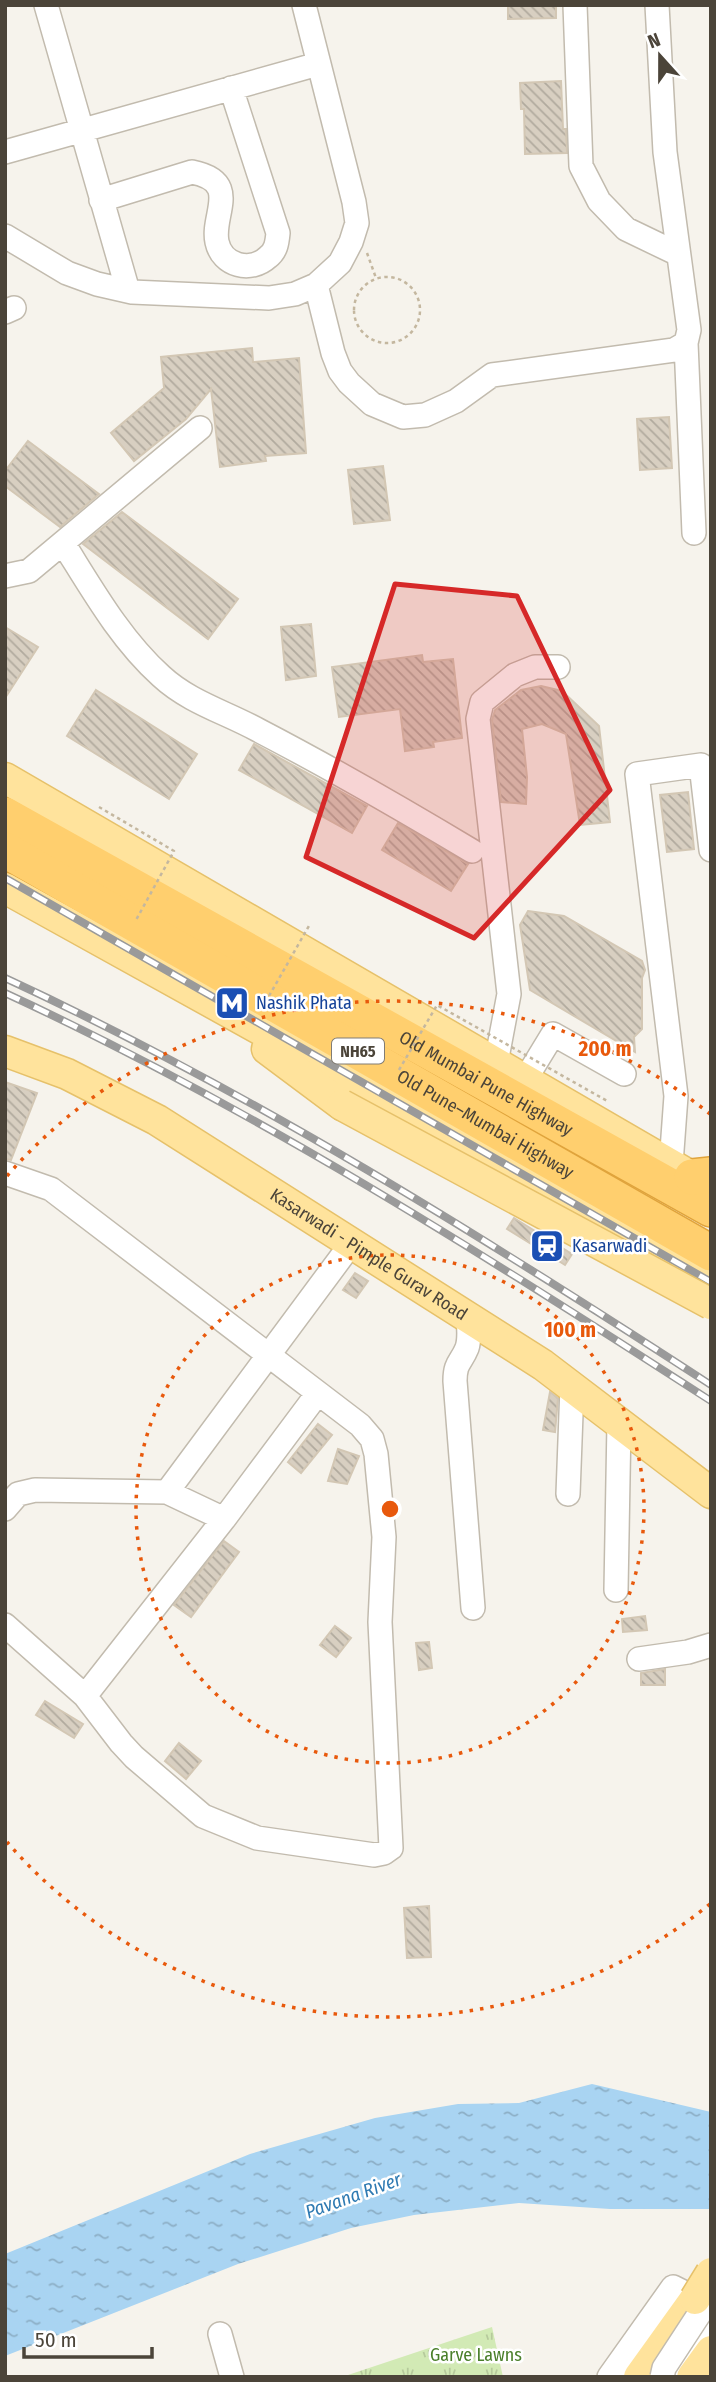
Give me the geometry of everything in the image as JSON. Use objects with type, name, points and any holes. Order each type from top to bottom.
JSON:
[{"type":"highway","name":"Old Mumbai Pune Highway","points":[[5,816],[711,1209]]},
{"type":"highway","name":"Old Pune–Mumbai Highway","points":[[5,850],[711,1253]]},
{"type":"main road","points":[[5,778],[525,1080],[696,1176]]},
{"type":"main road","points":[[5,888],[434,1126],[711,1284]]},
{"type":"main road","points":[[245,1021],[269,1052],[342,1105],[711,1304]]},
{"type":"main road","name":"Kasarwadi - Pimple Gurav Road","points":[[5,1051],[67,1074],[158,1120],[543,1365],[711,1493]]},
{"type":"main road","points":[[639,2377],[705,2300],[711,2273]]},
{"type":"main road","points":[[692,2377],[711,2351]]},
{"type":"street","points":[[46,5],[128,291]]},
{"type":"street","points":[[5,236],[67,273],[128,291],[269,298],[295,294],[316,285],[340,263],[357,223],[354,202],[303,5]]},
{"type":"street","points":[[575,5],[582,166],[599,201],[626,229],[678,254]]},
{"type":"street","points":[[656,5],[665,152],[689,330],[686,343],[694,533]]},
{"type":"street","points":[[5,152],[318,64]]},
{"type":"street","points":[[102,200],[192,172],[205,175],[214,182],[220,192],[222,203],[216,231],[219,250],[234,264],[244,267],[265,261],[273,253],[278,233],[231,88]]},
{"type":"street","points":[[316,285],[333,353],[340,370],[349,383],[372,404],[403,417],[425,415],[456,401],[492,375],[674,351],[686,343]]},
{"type":"street","points":[[5,576],[29,571],[200,428]]},
{"type":"street","points":[[63,543],[130,644],[162,677],[198,702],[256,729],[472,851]]},
{"type":"street","points":[[496,1063],[509,994],[478,719],[482,702],[515,675],[535,667],[558,667]]},
{"type":"street","points":[[696,1176],[676,1096],[637,774],[701,765],[711,850]]},
{"type":"street","points":[[525,1080],[552,1034],[624,1074]]},
{"type":"street","points":[[5,1173],[51,1189],[360,1425],[372,1439],[376,1454],[384,1537],[380,1622],[391,1848],[374,1855],[270,1840],[246,1835],[203,1816],[128,1750],[85,1696],[5,1625]]},
{"type":"street","points":[[167,1492],[351,1244]]},
{"type":"street","points":[[468,1318],[466,1350],[455,1369],[455,1381],[473,1608]]},
{"type":"street","points":[[568,1494],[572,1387]]},
{"type":"street","points":[[85,1696],[224,1519],[318,1393]]},
{"type":"street","points":[[616,1590],[619,1423]]},
{"type":"street","points":[[5,1509],[19,1494],[35,1490],[167,1492],[224,1519]]},
{"type":"street","points":[[639,1659],[688,1652],[711,1645]]},
{"type":"street","points":[[609,2377],[673,2287],[705,2300],[664,2368],[662,2377]]},
{"type":"street","points":[[676,2377],[711,2325]]},
{"type":"street","points":[[220,2334],[232,2377]]},
{"type":"path","points":[[391,276],[401,279],[415,290],[420,302],[416,327],[409,335],[392,343],[375,341],[366,336],[354,318],[357,294],[363,286],[376,278],[391,276]]},
{"type":"path","points":[[99,807],[174,851],[136,920]]},
{"type":"path","points":[[269,996],[310,924]]},
{"type":"path","points":[[399,1070],[437,1005],[609,1102]]},
{"type":"highlighted area","points":[[395,584],[517,596],[610,790],[474,938],[306,857]]},
{"type":"green space","name":"Garve Lawns","points":[[492,2327],[503,2377],[342,2377]]},
{"type":"water","name":"Pavana River","points":[[592,2084],[711,2112],[711,2209],[610,2209],[519,2203],[414,2215],[351,2228],[238,2264],[5,2356],[5,2254],[250,2154],[375,2118],[458,2104],[519,2103]]},
{"type":"building","points":[[508,5],[556,5],[556,18],[508,19]]},
{"type":"building","points":[[561,81],[567,153],[525,154],[524,109],[521,109],[520,83]]},
{"type":"building","points":[[252,348],[253,362],[299,358],[306,453],[265,456],[266,461],[220,467],[211,389],[186,419],[134,461],[111,433],[164,388],[161,357]]},
{"type":"building","points":[[669,417],[672,468],[640,470],[637,419]]},
{"type":"building","points":[[28,441],[99,494],[60,527],[5,486],[5,471]]},
{"type":"building","points":[[383,466],[390,520],[354,524],[348,470]]},
{"type":"building","points":[[122,512],[238,599],[208,639],[83,544]]},
{"type":"building","points":[[311,624],[316,676],[286,680],[281,627]]},
{"type":"building","points":[[5,627],[38,647],[5,698]]},
{"type":"building","points":[[422,655],[423,662],[453,659],[462,738],[433,742],[434,747],[405,751],[400,709],[339,717],[332,667]]},
{"type":"building","points":[[541,686],[562,691],[599,726],[610,822],[580,825],[566,734],[542,724],[522,729],[527,777],[526,804],[501,802],[492,720],[495,710],[521,690]]},
{"type":"building","points":[[96,690],[197,754],[169,799],[67,736]]},
{"type":"building","points":[[254,744],[367,806],[352,833],[239,770]]},
{"type":"building","points":[[688,792],[694,849],[667,852],[660,795]]},
{"type":"building","points":[[398,823],[468,864],[451,891],[382,850]]},
{"type":"building","points":[[528,911],[564,916],[642,961],[645,970],[642,978],[642,1029],[634,1037],[635,1052],[530,990],[520,925]]},
{"type":"building","points":[[5,1082],[37,1093],[11,1160],[5,1159]]},
{"type":"building","points":[[514,1218],[572,1254],[565,1265],[507,1229]]},
{"type":"building","points":[[355,1273],[368,1281],[356,1298],[343,1290]]},
{"type":"building","points":[[550,1392],[558,1398],[555,1432],[543,1430]]},
{"type":"building","points":[[318,1424],[332,1435],[301,1473],[288,1462]]},
{"type":"building","points":[[338,1449],[359,1456],[347,1484],[328,1481]]},
{"type":"building","points":[[224,1541],[239,1552],[191,1617],[174,1605]]},
{"type":"building","points":[[645,1616],[647,1630],[623,1632],[622,1619]]},
{"type":"building","points":[[335,1626],[351,1638],[336,1657],[320,1645]]},
{"type":"building","points":[[429,1642],[432,1668],[419,1670],[416,1643]]},
{"type":"building","points":[[665,1669],[665,1685],[641,1685],[641,1673]]},
{"type":"building","points":[[45,1701],[83,1724],[74,1738],[36,1715]]},
{"type":"building","points":[[179,1743],[201,1761],[186,1779],[165,1761]]},
{"type":"building","points":[[429,1906],[431,1957],[407,1958],[404,1908]]},
{"type":"railway","points":[[5,878],[711,1282]]},
{"type":"railway","points":[[5,978],[97,1022],[277,1118],[453,1221],[711,1385]]},
{"type":"railway","points":[[5,993],[97,1037],[277,1133],[453,1237],[711,1401]]},
{"type":"place","name":"Nashik Phata","points":[[232,1003]]},
{"type":"place","name":"Kasarwadi","points":[[547,1246]]}]
